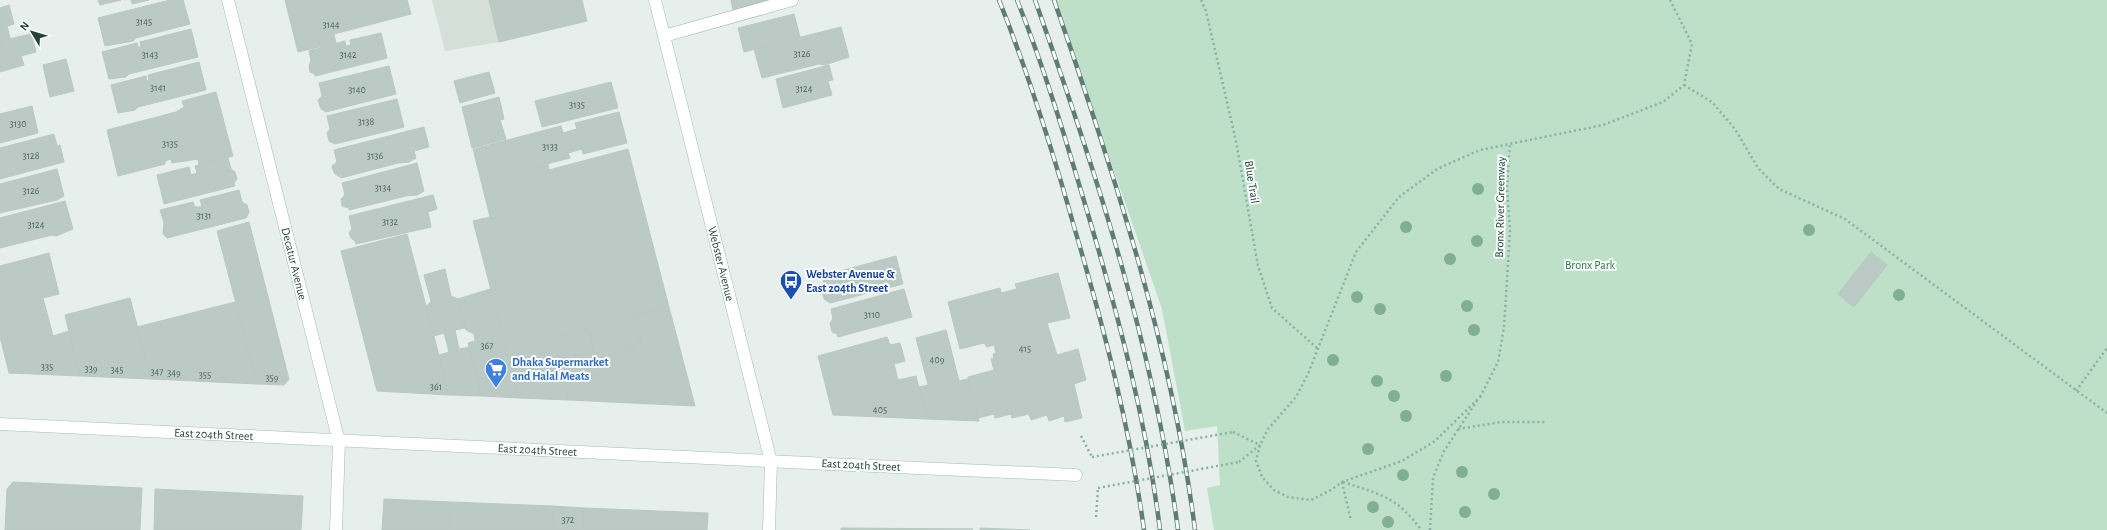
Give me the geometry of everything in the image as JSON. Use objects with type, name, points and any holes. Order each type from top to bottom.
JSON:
[{"type":"main road","name":"Decatur Avenue","points":[[228,0],[339,442],[336,530]]},
{"type":"main road","name":"Webster Avenue","points":[[655,0],[771,462],[769,530]]},
{"type":"main road","points":[[664,36],[792,0]]},
{"type":"main road","name":"East 204th Street","points":[[0,424],[339,442],[1076,475]]},
{"type":"path","name":"Blue Trail","points":[[1201,0],[1206,11],[1236,141],[1258,266],[1272,308],[1317,348]]},
{"type":"path","points":[[1670,0],[1692,44],[1684,85],[1712,102],[1735,129],[1758,168],[1779,189],[1845,219],[2107,413]]},
{"type":"path","name":"Bronx River Greenway","points":[[1430,530],[1433,478],[1444,451],[1481,396],[1498,362],[1504,327],[1510,231],[1507,188],[1510,143],[1603,125],[1662,102],[1684,85]]},
{"type":"path","points":[[1481,396],[1429,445],[1402,461],[1342,482],[1331,490],[1311,500],[1288,497],[1274,490],[1262,477],[1256,461],[1260,445],[1268,429],[1296,397],[1356,252],[1399,197],[1437,169],[1480,150],[1510,143]]},
{"type":"path","points":[[2076,391],[2107,348]]},
{"type":"path","points":[[1458,430],[1501,422],[1546,422]]},
{"type":"path","points":[[1081,436],[1092,458],[1233,432],[1260,445]]},
{"type":"path","points":[[1096,517],[1098,488],[1239,462],[1260,445]]},
{"type":"path","points":[[1342,482],[1351,521]]},
{"type":"path","points":[[1342,482],[1392,500],[1409,513],[1421,530]]},
{"type":"shaded area","points":[[432,0],[582,0],[587,21],[499,42],[445,51]]},
{"type":"green space","name":"Bronx Park","points":[[1055,0],[2107,0],[2107,530],[1214,530],[1207,488],[1220,485],[1217,426],[1185,431],[1162,309]]},
{"type":"building","points":[[98,0],[121,0],[100,5]]},
{"type":"building","points":[[131,0],[149,0],[132,4]]},
{"type":"building","points":[[170,0],[183,0],[190,24],[136,38],[133,41],[105,46],[98,18]]},
{"type":"building","points":[[285,0],[407,0],[411,14],[334,34],[336,43],[298,52]]},
{"type":"building","points":[[489,0],[582,0],[587,21],[499,42]]},
{"type":"building","points":[[731,0],[771,0],[733,10]]},
{"type":"building","points":[[9,5],[14,24],[7,26],[10,38],[0,41],[0,8]]},
{"type":"building","points":[[794,14],[800,37],[744,52],[738,28]]},
{"type":"building","points":[[841,27],[849,57],[825,65],[819,64],[762,78],[754,49]]},
{"type":"building","points":[[191,29],[198,57],[129,74],[126,77],[109,79],[102,52],[137,43],[138,47],[141,47],[140,42]]},
{"type":"building","points":[[381,33],[387,58],[315,76],[315,74],[310,72],[309,66],[311,60],[309,51],[345,41],[346,46],[351,45],[350,40]]},
{"type":"building","points":[[31,34],[36,52],[21,56],[24,65],[0,72],[0,41]]},
{"type":"building","points":[[66,59],[74,91],[50,97],[43,65]]},
{"type":"building","points":[[199,62],[206,90],[138,107],[135,110],[118,113],[111,85],[146,76],[147,81],[149,80],[148,75]]},
{"type":"building","points":[[829,65],[833,80],[828,81],[832,95],[783,108],[776,79]]},
{"type":"building","points":[[389,66],[396,94],[326,112],[321,109],[318,100],[322,96],[319,83]]},
{"type":"building","points":[[489,72],[495,93],[460,103],[454,81]]},
{"type":"building","points":[[611,82],[618,108],[542,127],[535,101]]},
{"type":"building","points":[[216,92],[233,156],[199,165],[198,159],[172,163],[171,159],[165,161],[165,164],[118,176],[107,130],[176,112],[184,107],[182,101]]},
{"type":"building","points":[[499,97],[504,119],[500,120],[506,139],[472,148],[462,107]]},
{"type":"building","points":[[397,99],[404,127],[335,144],[329,141],[327,133],[330,129],[327,116]]},
{"type":"building","points":[[32,106],[38,133],[0,143],[0,114]]},
{"type":"building","points":[[619,112],[627,143],[583,154],[582,149],[568,153],[570,158],[481,181],[473,149],[561,126],[563,133],[577,129],[575,123]]},
{"type":"building","points":[[424,127],[429,147],[414,151],[416,158],[409,162],[398,163],[341,178],[334,173],[332,166],[337,162],[334,150]]},
{"type":"building","points":[[54,134],[57,146],[60,145],[64,162],[0,179],[0,148]]},
{"type":"building","points":[[628,149],[669,307],[634,316],[644,355],[636,357],[633,348],[596,360],[588,329],[553,338],[569,400],[519,398],[473,221],[490,217],[481,181],[548,164],[549,170]]},
{"type":"building","points":[[228,158],[231,169],[235,172],[237,179],[234,183],[235,186],[164,204],[157,175],[189,167],[191,175],[197,173],[195,166]]},
{"type":"building","points":[[417,163],[424,191],[417,195],[406,196],[349,210],[349,208],[342,206],[341,199],[345,195],[342,183]]},
{"type":"building","points":[[57,169],[64,196],[57,200],[0,213],[0,184]]},
{"type":"building","points":[[239,190],[242,202],[247,205],[249,212],[246,218],[167,238],[163,234],[164,223],[160,210],[193,202],[195,207],[199,207],[202,206],[200,200]]},
{"type":"building","points":[[433,195],[437,209],[428,212],[431,227],[356,244],[351,238],[349,233],[352,229],[349,216]]},
{"type":"building","points":[[65,201],[73,229],[56,236],[52,235],[0,248],[0,218]]},
{"type":"building","points":[[249,222],[289,379],[284,385],[257,384],[217,231]]},
{"type":"building","points":[[407,234],[449,395],[377,391],[341,251]]},
{"type":"building","points":[[1871,252],[1887,265],[1854,307],[1838,294]]},
{"type":"building","points":[[49,253],[59,294],[43,298],[53,336],[69,331],[80,376],[9,373],[0,337],[0,266]]},
{"type":"building","points":[[896,256],[903,284],[830,303],[824,299],[822,291],[825,286],[822,276]]},
{"type":"building","points":[[445,269],[451,296],[458,299],[465,328],[455,330],[459,349],[470,347],[482,396],[449,395],[439,355],[449,352],[444,333],[434,336],[426,307],[431,301],[424,275]]},
{"type":"building","points":[[1058,273],[1070,318],[1047,323],[1057,355],[1078,349],[1086,380],[1074,384],[1082,418],[1065,422],[1064,416],[1049,421],[1047,415],[1031,420],[1029,414],[1012,418],[1011,414],[995,418],[994,414],[978,418],[968,377],[994,370],[991,359],[994,358],[993,354],[996,353],[994,345],[987,347],[984,343],[960,349],[948,302],[1000,288],[1001,293],[1017,289],[1015,284]]},
{"type":"building","points":[[490,289],[519,398],[482,396],[468,343],[475,341],[474,334],[466,330],[458,299]]},
{"type":"building","points":[[904,289],[912,317],[838,337],[837,334],[832,332],[830,323],[833,319],[831,309]]},
{"type":"building","points":[[130,298],[151,379],[80,376],[65,315]]},
{"type":"building","points":[[235,302],[257,384],[151,379],[137,327]]},
{"type":"building","points":[[669,307],[695,406],[569,400],[553,338],[588,329],[596,360],[633,348],[636,357],[644,355],[634,316]]},
{"type":"building","points":[[946,330],[959,381],[968,379],[979,421],[927,419],[919,387],[928,385],[916,338]]},
{"type":"building","points":[[887,337],[890,345],[900,343],[905,361],[894,364],[898,380],[916,376],[927,419],[833,415],[818,356]]},
{"type":"building","points":[[13,482],[142,488],[140,530],[5,530],[7,489]]},
{"type":"building","points":[[155,489],[303,496],[301,530],[154,530]]},
{"type":"building","points":[[384,499],[451,502],[450,530],[382,530]]},
{"type":"building","points":[[451,502],[553,506],[552,530],[450,530]]},
{"type":"building","points":[[553,506],[584,508],[583,530],[552,530]]},
{"type":"building","points":[[584,508],[708,513],[707,530],[583,530]]},
{"type":"building","points":[[841,528],[973,529],[841,530]]},
{"type":"building","points":[[980,528],[1030,530],[980,530]]},
{"type":"railway","points":[[999,0],[1040,114],[1067,201],[1096,304],[1124,416],[1144,530]]},
{"type":"railway","points":[[1017,0],[1038,54],[1056,110],[1112,297],[1140,413],[1148,452],[1160,530]]},
{"type":"railway","points":[[1035,0],[1080,130],[1120,261],[1154,395],[1178,530]]},
{"type":"railway","points":[[1054,0],[1119,196],[1156,328],[1172,395],[1185,462],[1195,530]]},
{"type":"place","name":"Webster Avenue & East 204th Street","points":[[791,300]]},
{"type":"place","name":"Dhaka Supermarket and Halal Meats","points":[[496,388]]}]
